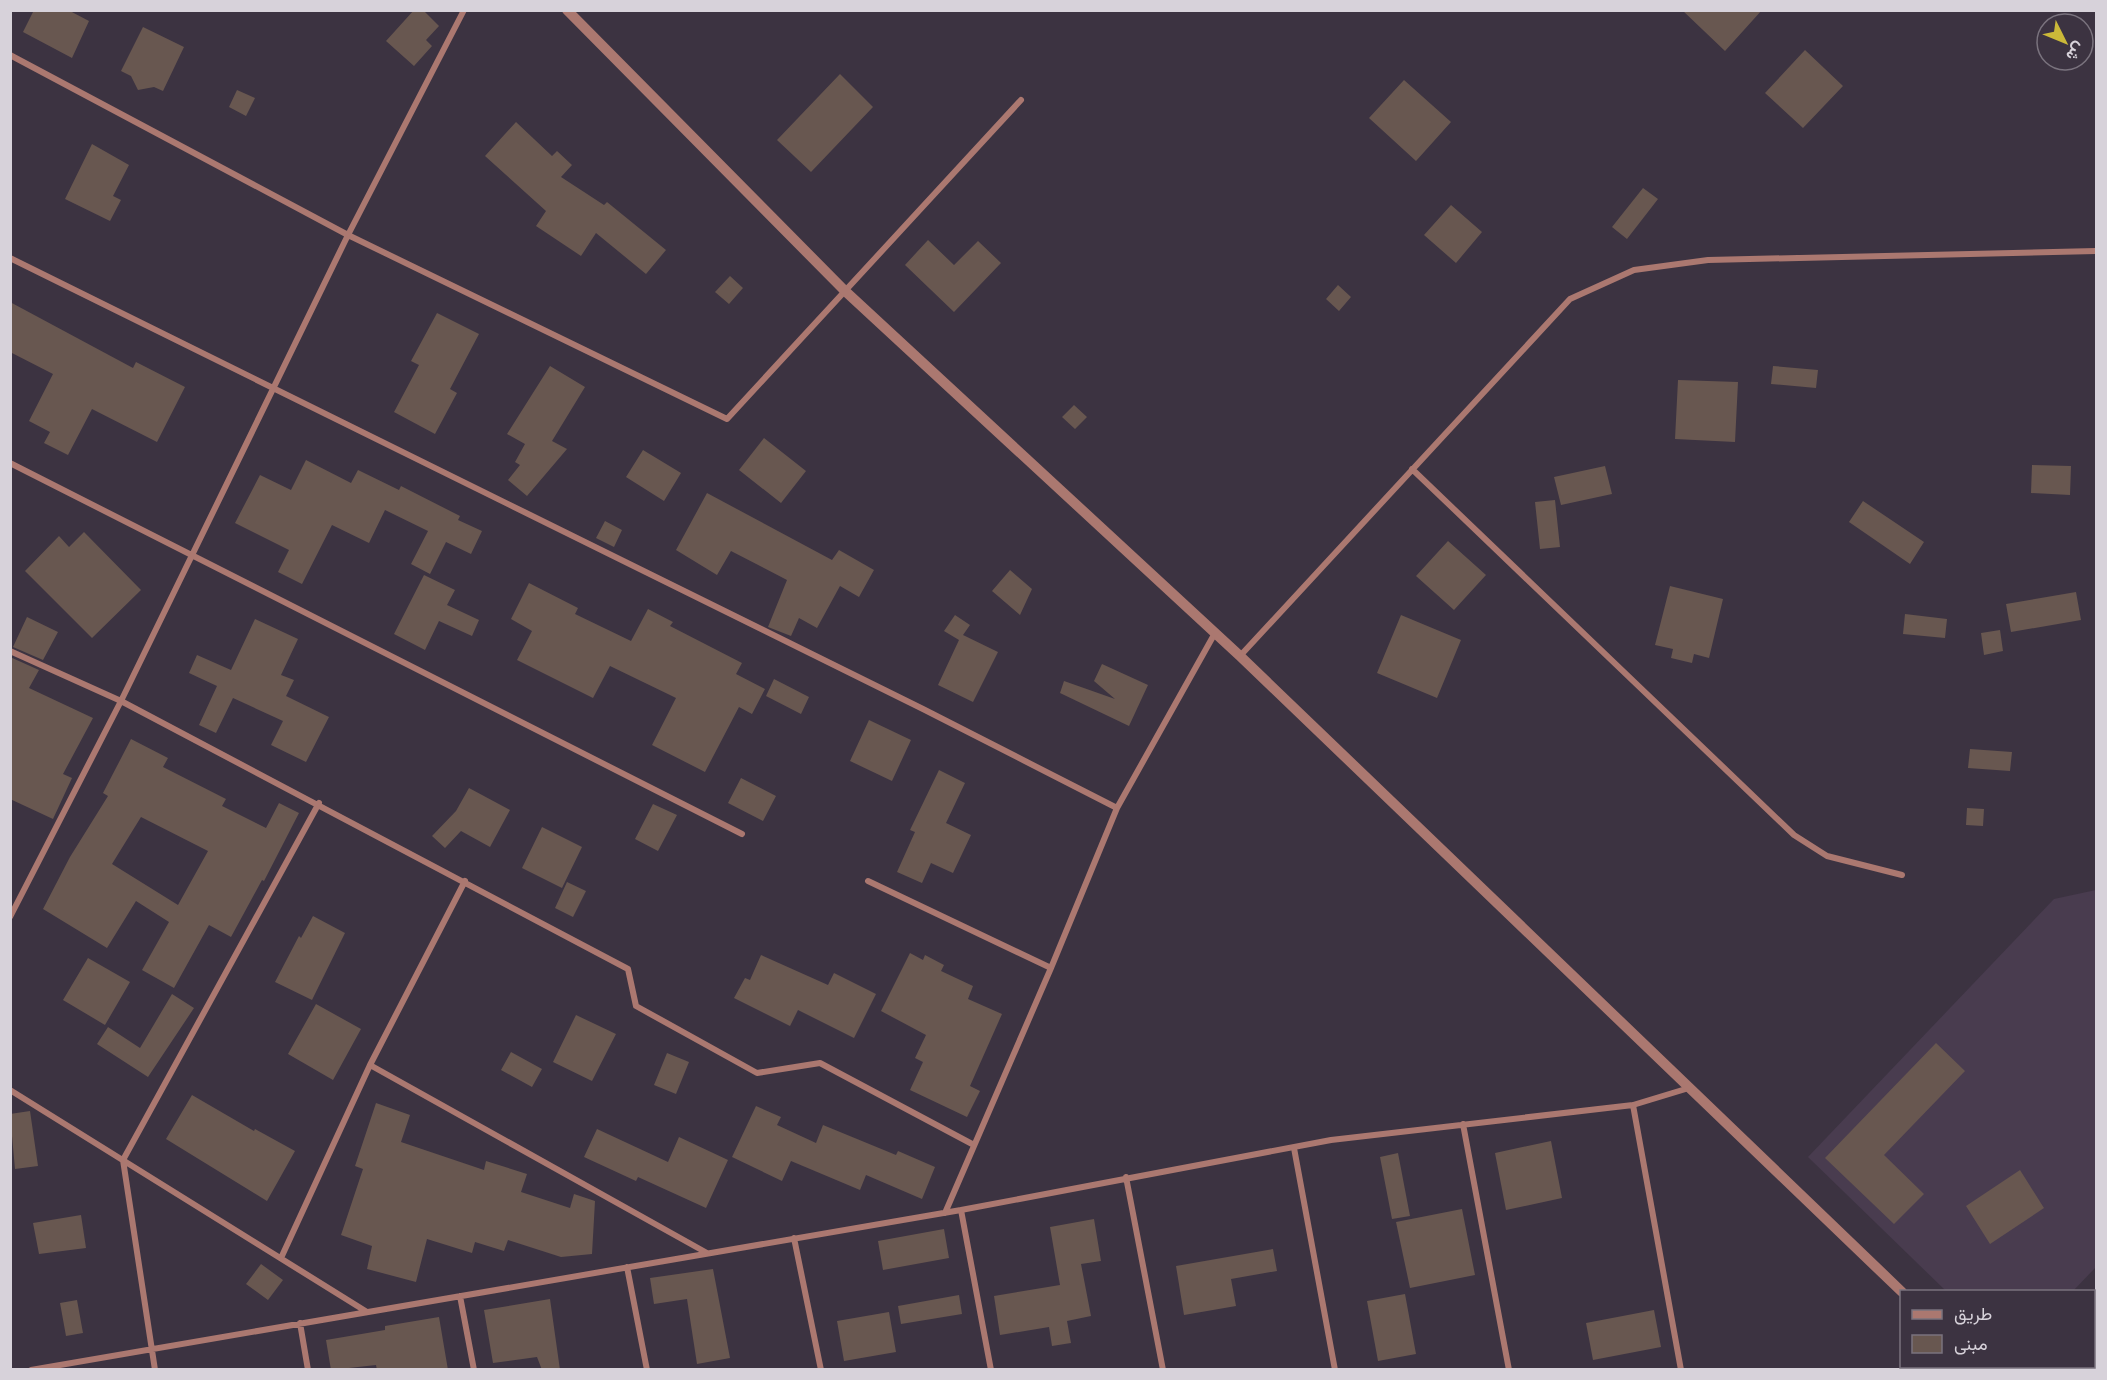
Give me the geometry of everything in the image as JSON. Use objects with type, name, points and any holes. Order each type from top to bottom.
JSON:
[{"type":"street","points":[[10,917],[121,701],[190,554],[348,235],[464,10]]},
{"type":"street","points":[[567,10],[844,290],[1240,656],[1900,1290]]},
{"type":"street","points":[[10,55],[348,235],[727,419],[1021,100]]},
{"type":"street","points":[[1240,656],[1570,299],[1634,270],[1708,260],[2097,251]]},
{"type":"street","points":[[10,258],[1117,807]]},
{"type":"street","points":[[10,463],[742,834]]},
{"type":"street","points":[[1412,469],[1794,835],[1827,856],[1902,875]]},
{"type":"street","points":[[945,1212],[1051,968],[1117,807],[1215,633]]},
{"type":"street","points":[[10,651],[121,701],[319,803],[628,969],[636,1006],[757,1073],[820,1063],[974,1145]]},
{"type":"street","points":[[155,1370],[123,1160],[319,803]]},
{"type":"street","points":[[280,1258],[370,1065],[465,881]]},
{"type":"street","points":[[868,881],[1051,968]]},
{"type":"street","points":[[370,1065],[706,1253]]},
{"type":"street","points":[[32,1370],[961,1210],[1331,1140],[1633,1105],[1690,1088]]},
{"type":"street","points":[[10,1090],[368,1312]]},
{"type":"street","points":[[1633,1105],[1681,1370]]},
{"type":"street","points":[[1463,1124],[1509,1370]]},
{"type":"street","points":[[1294,1148],[1335,1370]]},
{"type":"street","points":[[1126,1177],[1163,1370]]},
{"type":"street","points":[[961,1210],[991,1370]]},
{"type":"street","points":[[795,1238],[821,1370]]},
{"type":"street","points":[[627,1267],[646,1370]]},
{"type":"street","points":[[460,1296],[474,1370]]},
{"type":"street","points":[[300,1323],[308,1370]]},
{"type":"shaded area","points":[[2096,890],[2096,1267],[2074,1290],[1945,1290],[1808,1157],[2054,899]]},
{"type":"building","points":[[34,10],[68,10],[89,21],[72,58],[23,32]]},
{"type":"building","points":[[414,10],[423,10],[439,26],[426,40],[432,46],[414,66],[386,41]]},
{"type":"building","points":[[1682,10],[1762,10],[1725,51]]},
{"type":"building","points":[[143,27],[184,47],[163,91],[154,87],[138,90],[131,76],[121,71]]},
{"type":"building","points":[[1805,50],[1843,86],[1803,128],[1765,93]]},
{"type":"building","points":[[840,74],[873,107],[811,172],[777,140]]},
{"type":"building","points":[[1404,80],[1451,122],[1416,161],[1369,118]]},
{"type":"building","points":[[237,90],[255,98],[246,116],[229,107]]},
{"type":"building","points":[[516,122],[552,156],[557,151],[572,165],[561,177],[604,205],[607,202],[666,250],[646,274],[596,233],[581,256],[536,226],[546,211],[485,156]]},
{"type":"building","points":[[92,144],[129,165],[113,196],[121,200],[110,221],[65,199]]},
{"type":"building","points":[[1643,188],[1658,199],[1627,239],[1612,227]]},
{"type":"building","points":[[1451,205],[1482,232],[1456,263],[1424,235]]},
{"type":"building","points":[[928,240],[954,265],[978,241],[1001,263],[954,312],[905,265]]},
{"type":"building","points":[[730,276],[743,288],[729,304],[715,292]]},
{"type":"building","points":[[1338,285],[1351,297],[1339,311],[1326,299]]},
{"type":"building","points":[[10,302],[133,368],[136,362],[185,387],[157,442],[92,409],[68,455],[44,443],[50,432],[29,421],[53,374],[10,352]]},
{"type":"building","points":[[437,313],[479,334],[450,389],[457,393],[435,434],[394,412],[419,365],[411,361]]},
{"type":"building","points":[[550,366],[585,387],[552,441],[567,449],[527,496],[508,480],[520,465],[515,462],[525,444],[507,434]]},
{"type":"building","points":[[1773,366],[1818,370],[1816,388],[1771,384]]},
{"type":"building","points":[[1678,380],[1738,382],[1735,442],[1675,439]]},
{"type":"building","points":[[1074,405],[1087,417],[1075,429],[1062,417]]},
{"type":"building","points":[[764,438],[806,471],[781,503],[739,470]]},
{"type":"building","points":[[643,450],[681,473],[664,501],[626,477]]},
{"type":"building","points":[[306,460],[351,483],[358,470],[399,490],[401,486],[460,516],[458,520],[482,531],[471,554],[446,542],[430,574],[411,564],[428,531],[385,510],[369,543],[332,525],[302,584],[278,572],[289,550],[235,523],[260,475],[291,490]]},
{"type":"building","points":[[2032,465],[2071,466],[2070,495],[2031,493]]},
{"type":"building","points":[[1605,466],[1612,494],[1561,505],[1554,477]]},
{"type":"building","points":[[707,493],[832,560],[839,550],[874,570],[859,597],[840,586],[817,628],[799,618],[791,636],[768,627],[787,580],[731,551],[717,575],[676,550]]},
{"type":"building","points":[[1555,500],[1560,547],[1540,549],[1535,502]]},
{"type":"building","points":[[1863,501],[1924,542],[1910,564],[1849,522]]},
{"type":"building","points":[[605,521],[622,530],[614,547],[596,538]]},
{"type":"building","points":[[84,532],[141,590],[92,638],[25,571],[59,536],[69,547]]},
{"type":"building","points":[[1448,541],[1486,575],[1454,610],[1416,576]]},
{"type":"building","points":[[1010,570],[1032,589],[1020,615],[992,591]]},
{"type":"building","points":[[424,575],[455,590],[447,605],[479,620],[472,636],[439,621],[425,650],[394,634]]},
{"type":"building","points":[[529,583],[578,608],[575,614],[631,641],[648,609],[673,622],[670,626],[742,663],[736,674],[765,689],[752,714],[739,707],[705,772],[652,745],[676,698],[610,666],[593,698],[517,660],[532,631],[511,619]]},
{"type":"building","points":[[1670,586],[1723,599],[1709,658],[1694,654],[1692,663],[1671,658],[1673,649],[1655,645]]},
{"type":"building","points":[[2076,592],[2081,620],[2011,632],[2006,604]]},
{"type":"building","points":[[1905,614],[1947,619],[1945,638],[1903,634]]},
{"type":"building","points":[[955,615],[970,625],[963,635],[998,652],[973,702],[938,685],[959,640],[944,631]]},
{"type":"building","points":[[1401,615],[1461,640],[1437,698],[1377,673]]},
{"type":"building","points":[[27,617],[58,632],[43,660],[13,647]]},
{"type":"building","points":[[255,619],[298,639],[281,675],[294,680],[286,696],[329,717],[306,762],[271,745],[283,721],[233,698],[216,733],[199,725],[217,686],[189,673],[197,655],[231,670]]},
{"type":"building","points":[[2000,630],[2003,651],[1984,655],[1981,633]]},
{"type":"building","points":[[10,657],[39,670],[29,688],[93,718],[63,774],[72,778],[53,819],[10,799]]},
{"type":"building","points":[[1102,664],[1148,685],[1129,726],[1060,693],[1064,681],[1115,699],[1094,681]]},
{"type":"building","points":[[774,679],[809,697],[801,714],[766,696]]},
{"type":"building","points":[[869,720],[911,740],[892,781],[850,761]]},
{"type":"building","points":[[131,739],[168,758],[163,767],[226,799],[222,806],[266,828],[279,803],[299,813],[264,881],[262,880],[231,937],[209,925],[174,988],[142,970],[169,922],[136,901],[107,948],[43,909],[70,857],[108,796],[103,793]],"holes":[[[141,817],[208,851],[178,905],[112,864]]]},
{"type":"building","points":[[1970,749],[2012,752],[2010,771],[1968,768]]},
{"type":"building","points":[[939,770],[965,783],[946,823],[971,835],[953,873],[931,863],[922,883],[897,872],[915,832],[910,830]]},
{"type":"building","points":[[741,778],[776,796],[763,821],[728,803]]},
{"type":"building","points":[[469,788],[510,810],[490,847],[461,831],[445,848],[432,836],[456,811]]},
{"type":"building","points":[[653,804],[677,815],[658,851],[635,839]]},
{"type":"building","points":[[1967,808],[1984,809],[1983,826],[1966,825]]},
{"type":"building","points":[[542,827],[582,847],[562,888],[522,868]]},
{"type":"building","points":[[567,882],[586,891],[573,917],[555,908]]},
{"type":"building","points":[[313,916],[345,933],[312,1000],[275,982],[299,936],[301,938]]},
{"type":"building","points":[[910,953],[923,960],[925,955],[944,965],[941,971],[973,986],[968,999],[1002,1014],[970,1086],[980,1091],[967,1117],[910,1090],[923,1062],[915,1058],[926,1035],[881,1011]]},
{"type":"building","points":[[761,955],[828,985],[834,973],[876,994],[854,1038],[798,1010],[790,1026],[734,998],[745,978],[750,980]]},
{"type":"building","points":[[88,958],[130,982],[105,1025],[63,1000]]},
{"type":"building","points":[[172,994],[194,1008],[148,1077],[97,1044],[108,1027],[140,1048]]},
{"type":"building","points":[[316,1004],[361,1029],[333,1080],[288,1054]]},
{"type":"building","points":[[576,1015],[616,1034],[592,1081],[553,1062]]},
{"type":"building","points":[[1936,1043],[1965,1071],[1884,1155],[1924,1194],[1894,1224],[1825,1158]]},
{"type":"building","points":[[511,1052],[542,1069],[532,1087],[501,1070]]},
{"type":"building","points":[[667,1053],[689,1062],[676,1094],[654,1085]]},
{"type":"building","points":[[192,1095],[254,1131],[255,1129],[295,1151],[267,1201],[166,1139]]},
{"type":"building","points":[[376,1103],[410,1115],[401,1142],[484,1170],[486,1161],[527,1174],[521,1192],[570,1208],[574,1194],[595,1201],[592,1254],[561,1257],[508,1240],[504,1251],[475,1242],[472,1253],[427,1239],[416,1282],[367,1269],[372,1246],[341,1235],[363,1169],[355,1166]]},
{"type":"building","points":[[756,1106],[781,1117],[777,1125],[816,1143],[823,1125],[896,1155],[898,1151],[935,1167],[922,1199],[866,1175],[860,1190],[791,1161],[782,1181],[732,1157]]},
{"type":"building","points":[[30,1111],[38,1166],[15,1169],[10,1114]]},
{"type":"building","points":[[597,1129],[668,1162],[679,1137],[728,1160],[706,1208],[638,1177],[636,1181],[584,1157]]},
{"type":"building","points":[[1551,1141],[1562,1198],[1506,1210],[1495,1153]]},
{"type":"building","points":[[1398,1153],[1410,1216],[1392,1219],[1380,1157]]},
{"type":"building","points":[[2020,1170],[2044,1208],[1990,1244],[1966,1206]]},
{"type":"building","points":[[1462,1209],[1475,1275],[1410,1288],[1396,1222]]},
{"type":"building","points":[[81,1215],[86,1248],[39,1254],[33,1223]]},
{"type":"building","points":[[1094,1219],[1101,1261],[1081,1264],[1091,1316],[1067,1321],[1071,1343],[1052,1346],[1049,1327],[1000,1335],[994,1296],[1060,1285],[1050,1227]]},
{"type":"building","points":[[944,1229],[949,1258],[883,1270],[878,1241]]},
{"type":"building","points":[[1273,1249],[1277,1271],[1231,1279],[1236,1306],[1184,1315],[1176,1266]]},
{"type":"building","points":[[261,1264],[283,1280],[268,1300],[246,1284]]},
{"type":"building","points":[[713,1269],[730,1358],[697,1364],[687,1299],[654,1304],[650,1278]]},
{"type":"building","points":[[1405,1294],[1416,1354],[1378,1361],[1367,1301]]},
{"type":"building","points":[[959,1295],[962,1314],[901,1324],[898,1306]]},
{"type":"building","points":[[550,1299],[560,1370],[542,1370],[537,1357],[493,1363],[484,1310]]},
{"type":"building","points":[[77,1300],[83,1333],[66,1336],[60,1303]]},
{"type":"building","points":[[1654,1310],[1661,1347],[1593,1360],[1586,1323]]},
{"type":"building","points":[[889,1312],[896,1352],[844,1361],[837,1321]]},
{"type":"building","points":[[439,1317],[448,1370],[377,1370],[376,1365],[331,1370],[326,1340],[385,1330],[385,1326]]}]
